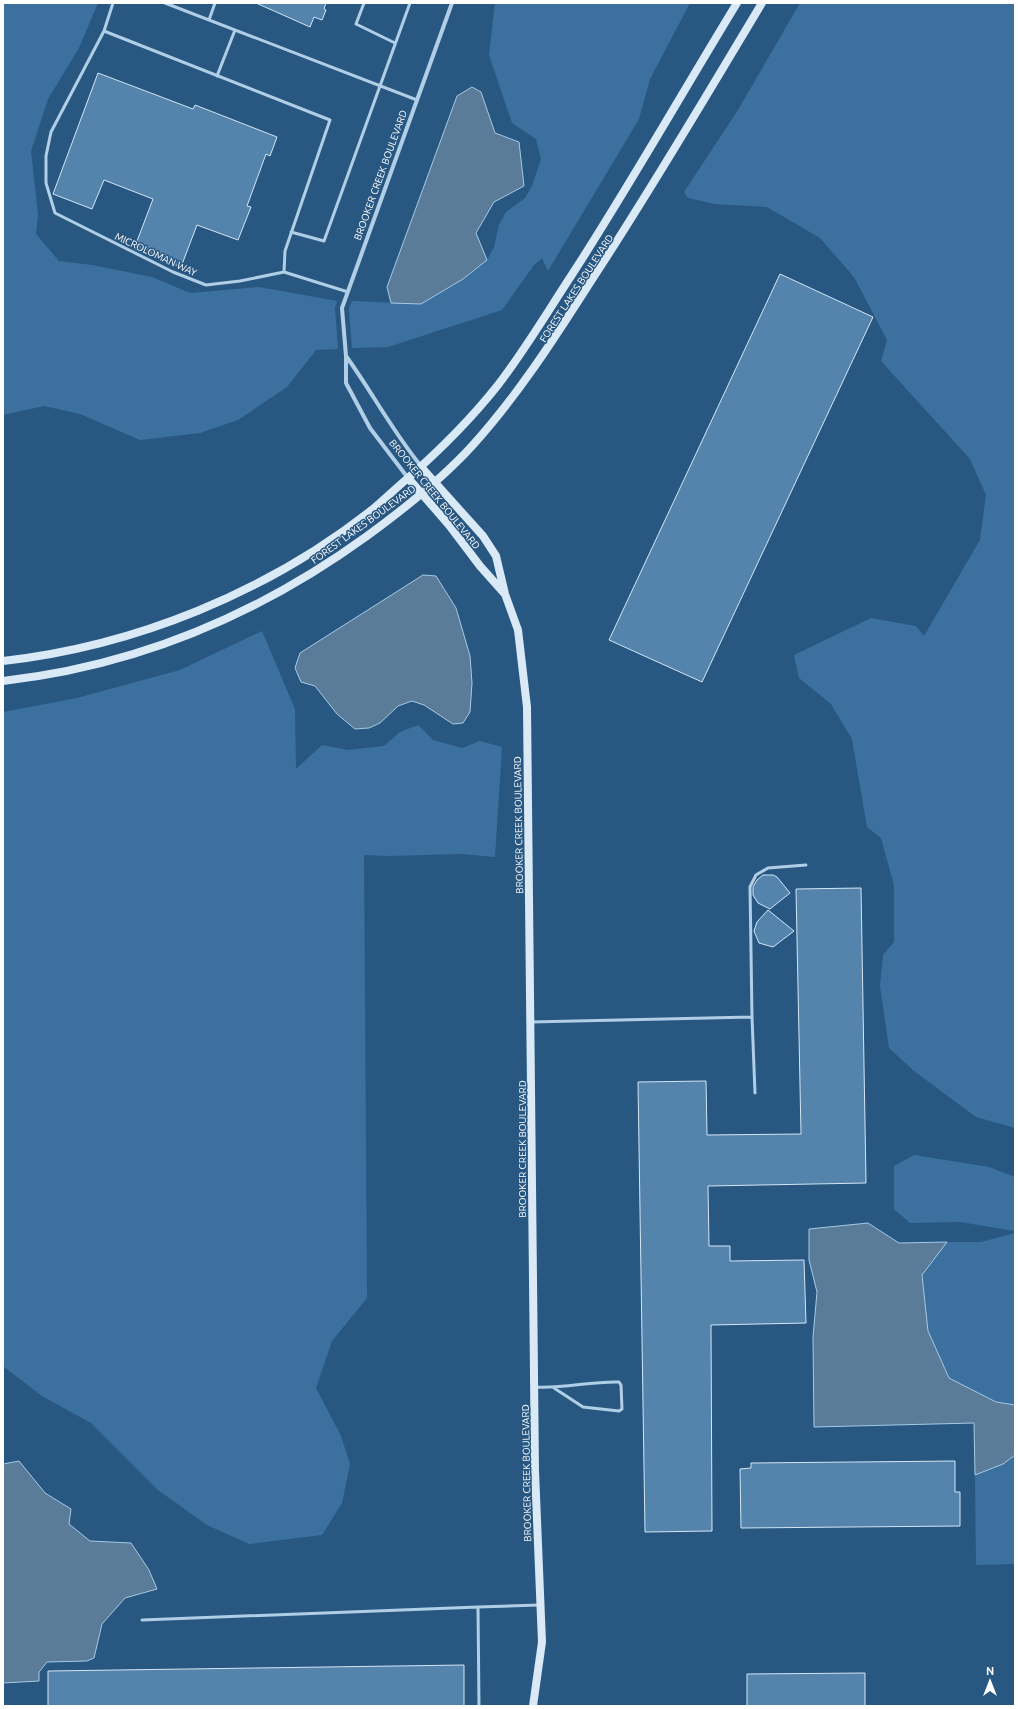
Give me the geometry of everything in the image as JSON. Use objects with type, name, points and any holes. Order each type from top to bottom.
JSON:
[{"type":"main road","name":"FOREST LAKES BOULEVARD","points":[[3,661],[77,648],[154,627],[206,607],[257,584],[323,545],[372,509],[421,467],[458,432],[497,385],[533,335],[618,202],[737,3]]},
{"type":"main road","name":"FOREST LAKES BOULEVARD","points":[[3,681],[78,669],[162,645],[214,625],[264,601],[305,578],[377,529],[435,483],[471,447],[515,396],[553,342],[636,213],[762,3]]},
{"type":"main road","name":"BROOKER CREEK BOULEVARD","points":[[421,467],[483,536],[496,556],[505,594],[518,630],[527,707],[534,1387],[542,1642],[533,1706]]},
{"type":"main road","name":"BROOKER CREEK BOULEVARD","points":[[408,478],[449,525],[480,566],[505,594]]},
{"type":"street","name":"BROOKER CREEK BOULEVARD","points":[[408,478],[370,428],[346,383],[346,356],[342,308],[452,3]]},
{"type":"street","name":"BROOKER CREEK BOULEVARD","points":[[346,356],[377,405],[421,467]]},
{"type":"lane","points":[[113,3],[104,30],[330,120],[285,251],[284,272]]},
{"type":"lane","points":[[166,3],[418,100]]},
{"type":"lane","points":[[209,20],[215,3]]},
{"type":"lane","points":[[364,3],[356,24],[395,43]]},
{"type":"lane","points":[[291,232],[324,241],[379,85],[410,3]]},
{"type":"lane","name":"MICROLOMAN WAY","points":[[104,30],[51,132],[46,156],[46,183],[55,213],[173,272],[206,285],[240,281],[284,272],[348,292]]},
{"type":"lane","points":[[218,76],[236,30]]},
{"type":"lane","points":[[755,1093],[750,887],[756,875],[768,868],[806,865]]},
{"type":"lane","points":[[530,1022],[752,1017]]},
{"type":"lane","points":[[534,1387],[554,1388],[619,1382],[621,1385],[622,1409],[619,1411],[583,1407],[554,1388]]},
{"type":"lane","points":[[142,1620],[540,1605]]},
{"type":"lane","points":[[478,1607],[479,1706]]},
{"type":"shaded area","points":[[3,3],[98,3],[79,48],[48,99],[31,151],[38,215],[36,234],[59,261],[92,265],[152,277],[190,293],[259,287],[337,301],[335,308],[338,349],[316,350],[287,387],[238,420],[200,433],[140,440],[80,414],[44,406],[3,415]]},
{"type":"shaded area","points":[[495,3],[690,3],[650,79],[639,119],[548,271],[542,258],[534,265],[502,310],[388,347],[352,348],[349,309],[352,301],[421,304],[463,279],[487,260],[494,247],[499,225],[506,212],[525,198],[532,186],[541,159],[536,139],[512,123],[489,55]]},
{"type":"shaded area","points":[[800,3],[1015,3],[1015,1128],[976,1117],[914,1071],[889,1048],[880,986],[883,955],[894,942],[894,885],[881,838],[867,827],[852,739],[831,704],[799,678],[794,655],[871,618],[916,626],[924,636],[980,540],[986,495],[970,459],[881,361],[887,340],[854,277],[820,238],[767,207],[715,204],[688,198],[684,192],[738,110]]},
{"type":"shaded area","points":[[472,87],[481,92],[495,133],[519,142],[524,186],[494,202],[476,233],[487,260],[463,279],[421,304],[391,303],[387,287],[457,96]]},
{"type":"shaded area","points":[[423,575],[436,576],[456,608],[470,656],[472,683],[470,712],[463,723],[453,724],[424,705],[412,701],[398,706],[380,723],[369,728],[355,729],[337,714],[315,686],[301,682],[295,668],[300,653]]},
{"type":"shaded area","points":[[262,631],[295,709],[296,769],[322,745],[348,750],[384,746],[400,732],[418,725],[433,740],[462,748],[480,741],[502,747],[495,857],[461,854],[389,856],[364,855],[367,1298],[332,1341],[316,1388],[341,1436],[350,1464],[342,1503],[322,1535],[249,1544],[207,1525],[158,1490],[91,1423],[42,1396],[3,1366],[3,712],[77,698],[180,670]]},
{"type":"shaded area","points":[[914,1155],[989,1167],[1015,1177],[1015,1231],[960,1222],[910,1223],[894,1209],[894,1166]]},
{"type":"shaded area","points":[[868,1223],[899,1243],[947,1242],[922,1275],[928,1331],[949,1378],[996,1402],[1015,1405],[1015,1455],[1003,1464],[975,1475],[974,1423],[814,1427],[813,1337],[817,1292],[809,1260],[809,1229]]},
{"type":"shaded area","points":[[1015,1233],[1015,1405],[996,1402],[949,1378],[928,1331],[922,1275],[947,1242],[981,1242]]},
{"type":"shaded area","points":[[1015,1455],[1015,1564],[976,1565],[975,1475],[1003,1464]]},
{"type":"shaded area","points":[[19,1461],[45,1493],[71,1509],[69,1524],[90,1541],[131,1543],[149,1570],[157,1589],[125,1598],[102,1624],[94,1658],[87,1661],[47,1662],[39,1672],[39,1681],[3,1683],[3,1464]]},
{"type":"building","points":[[256,3],[326,3],[324,9],[326,10],[322,20],[314,17],[310,27]]},
{"type":"building","points":[[98,73],[193,109],[195,105],[277,137],[270,156],[266,154],[247,206],[251,207],[238,240],[197,225],[181,267],[134,249],[153,199],[104,180],[92,209],[53,194]]},
{"type":"building","points":[[780,274],[873,317],[702,682],[609,640]]},
{"type":"building","points":[[763,875],[773,875],[777,877],[790,893],[770,909],[758,903],[753,895],[753,887],[757,880]]},
{"type":"building","points":[[861,888],[866,1183],[708,1186],[709,1246],[730,1246],[730,1261],[804,1260],[806,1323],[711,1325],[712,1531],[645,1532],[638,1082],[706,1081],[707,1135],[801,1134],[796,889]]},
{"type":"building","points":[[768,910],[794,931],[773,947],[759,943],[754,931],[757,922]]},
{"type":"building","points":[[955,1461],[955,1492],[960,1492],[960,1526],[741,1528],[740,1469],[751,1468],[751,1463]]},
{"type":"building","points":[[464,1665],[464,1706],[48,1706],[48,1671]]},
{"type":"building","points":[[865,1673],[865,1706],[747,1706],[747,1674]]}]
